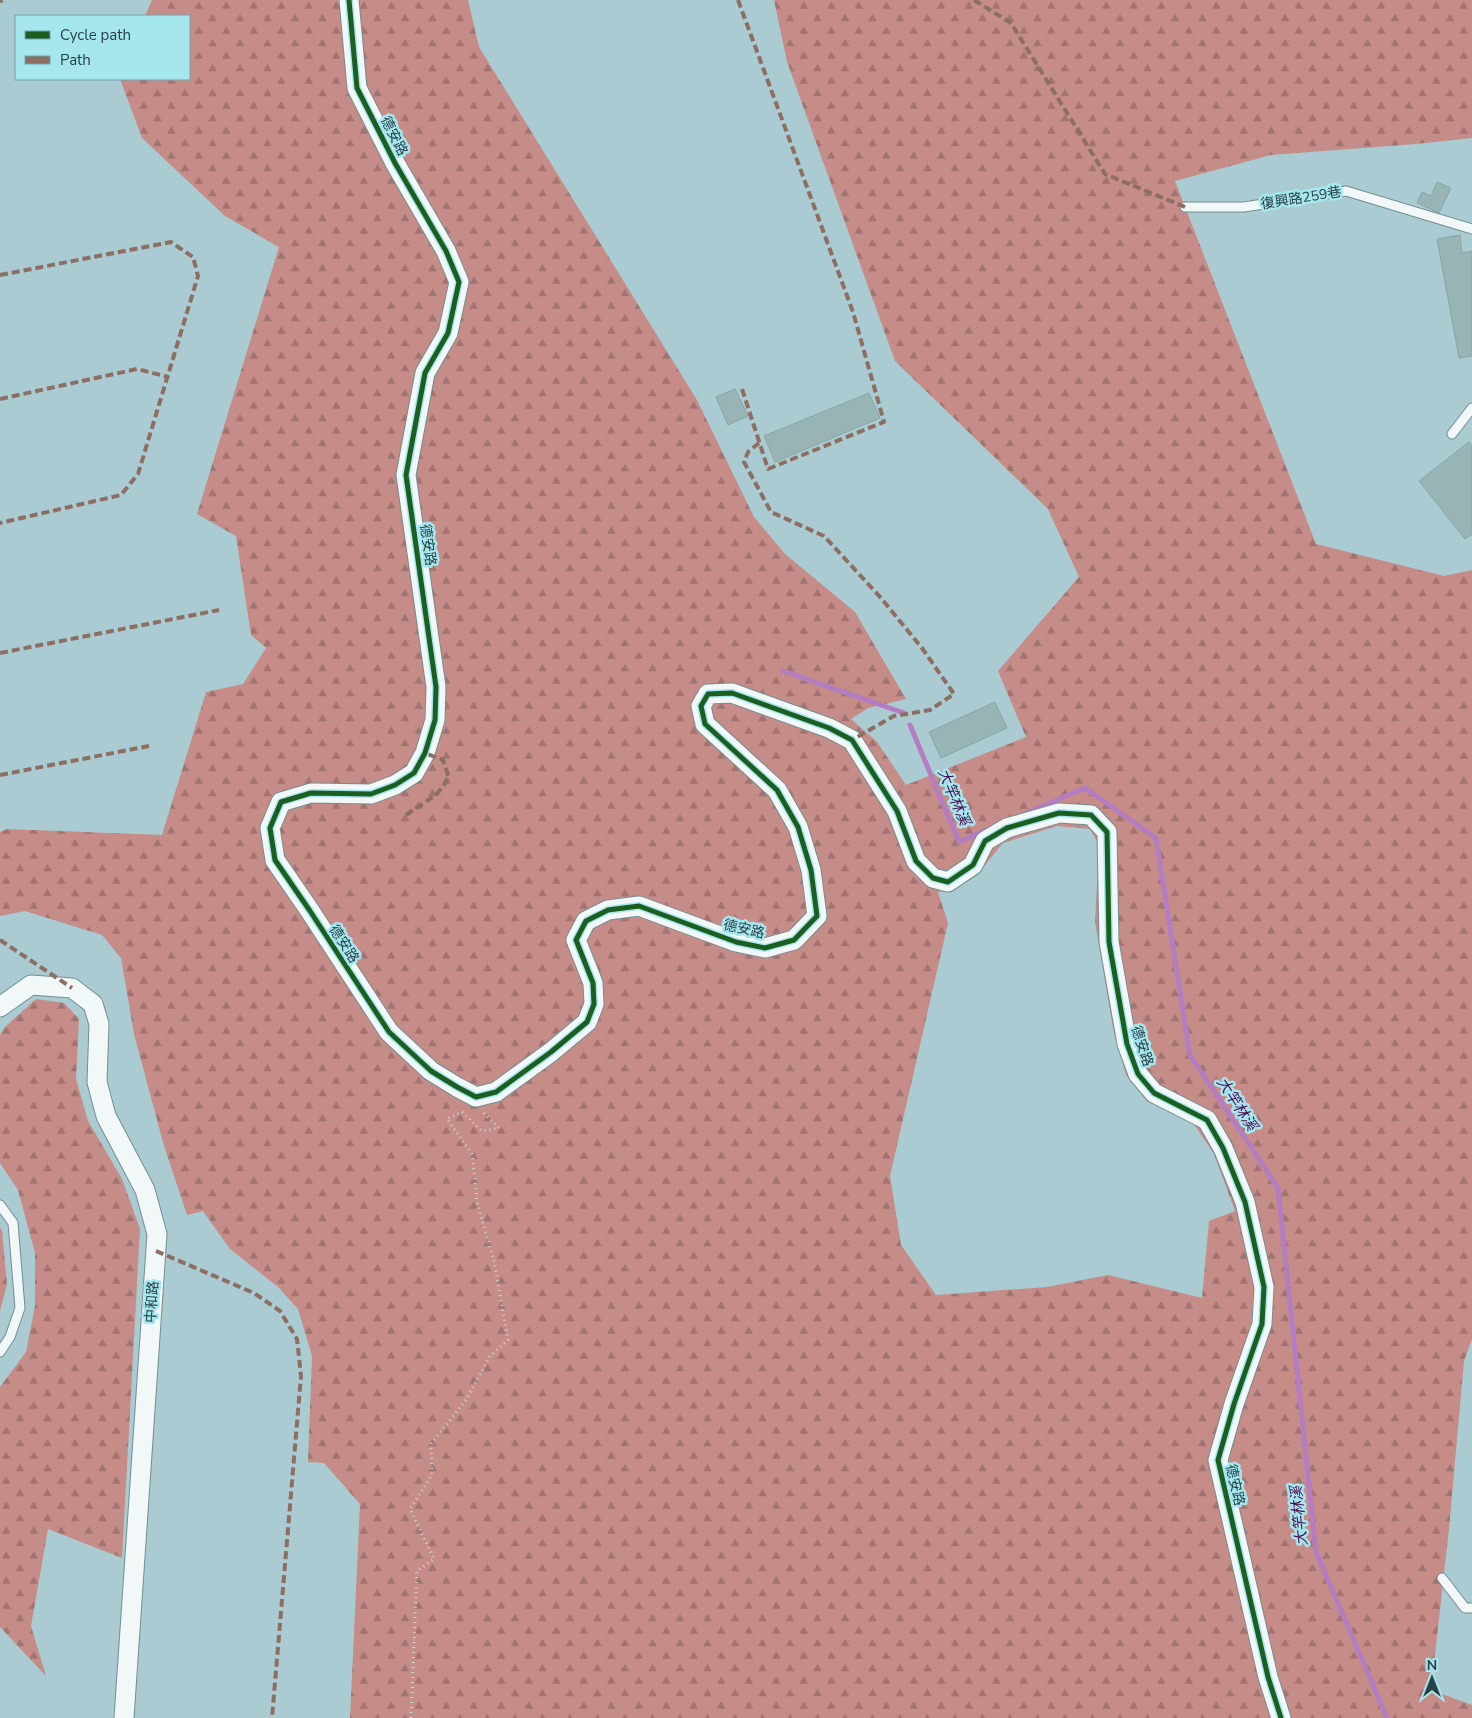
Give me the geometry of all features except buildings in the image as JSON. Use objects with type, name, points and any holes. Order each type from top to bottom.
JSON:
[{"type":"street","name":"德安路","points":[[349,0],[357,88],[395,163],[446,251],[459,282],[448,333],[425,373],[406,475],[436,687],[435,720],[425,753],[414,773],[395,785],[371,794],[311,793],[281,802],[270,828],[274,860],[310,911],[389,1032],[431,1071],[476,1097],[496,1092],[551,1052],[587,1022],[594,1004],[593,983],[576,940],[586,921],[608,910],[639,906],[736,942],[765,948],[794,940],[817,916],[811,870],[798,827],[777,790],[705,724],[701,706],[708,694],[732,693],[829,728],[852,740],[897,812],[916,861],[933,878],[948,882],[973,865],[985,841],[1007,828],[1059,812],[1091,815],[1107,832],[1109,942],[1127,1044],[1138,1074],[1154,1093],[1207,1120],[1223,1148],[1244,1202],[1264,1287],[1262,1324],[1234,1404],[1218,1460],[1268,1677],[1281,1718]]},
{"type":"street","name":"中和路","points":[[0,1007],[31,985],[72,988],[92,1004],[99,1024],[97,1082],[106,1116],[145,1190],[157,1234],[124,1718]]},
{"type":"lane","name":"復興路259巷","points":[[1185,207],[1244,207],[1346,191],[1472,229]]},
{"type":"lane","points":[[1452,434],[1472,408]]},
{"type":"lane","points":[[0,1205],[13,1224],[20,1308],[10,1337],[0,1352]]},
{"type":"lane","points":[[1442,1578],[1465,1608],[1472,1608]]},
{"type":"path","points":[[411,1718],[417,1571],[434,1559],[410,1509],[432,1475],[431,1444],[466,1400],[490,1356],[508,1340],[494,1261],[478,1202],[472,1154],[447,1119],[462,1112],[482,1131],[499,1128],[483,1114],[476,1097]]},
{"type":"green space","points":[[152,0],[468,0],[479,47],[697,400],[754,517],[785,554],[855,612],[906,699],[868,708],[851,719],[877,742],[906,785],[1026,737],[998,671],[1079,577],[1048,509],[895,361],[787,62],[774,0],[1472,0],[1472,138],[1271,155],[1175,181],[1316,544],[1444,576],[1472,570],[1472,1339],[1464,1361],[1449,1529],[1431,1690],[1472,1705],[1472,1718],[350,1718],[360,1504],[324,1463],[308,1462],[312,1356],[298,1309],[278,1287],[230,1249],[203,1211],[187,1215],[164,1146],[134,1034],[121,958],[102,935],[25,911],[0,916],[0,832],[7,829],[162,835],[206,692],[243,684],[266,648],[251,635],[236,536],[197,514],[279,247],[225,216],[142,138],[120,80],[190,80],[190,15],[145,15]],"holes":[[[1057,826],[1090,829],[1099,845],[1095,922],[1114,1033],[1126,1075],[1147,1101],[1191,1120],[1214,1154],[1235,1211],[1209,1221],[1202,1298],[1108,1275],[1047,1287],[936,1295],[901,1245],[890,1176],[948,923],[938,892],[954,889],[976,876],[1003,843]]]},
{"type":"green space","points":[[36,999],[64,1003],[79,1019],[76,1079],[88,1121],[122,1179],[140,1229],[122,1558],[48,1529],[31,1626],[46,1676],[0,1627],[0,1387],[26,1352],[35,1306],[35,1253],[18,1190],[0,1163],[0,1035],[4,1028]]},
{"type":"green space","points":[[0,1227],[7,1284],[0,1311]]},
{"type":"waterway","name":"大竿林溪","points":[[783,671],[904,713]]},
{"type":"waterway","name":"大竿林溪","points":[[910,725],[959,842],[986,830]]},
{"type":"waterway","name":"大竿林溪","points":[[1024,814],[1085,788],[1156,838],[1190,1055],[1278,1188],[1316,1552],[1387,1718]]},
{"type":"marked path","points":[[738,0],[853,312],[884,422],[768,469],[742,389]]},
{"type":"marked path","points":[[974,0],[1011,23],[1105,174],[1185,207]]},
{"type":"marked path","points":[[0,275],[171,242],[193,257],[198,276],[138,474],[121,495],[0,523]]},
{"type":"marked path","points":[[0,399],[137,369],[168,377]]},
{"type":"marked path","points":[[759,443],[748,452],[744,462],[771,512],[824,536],[881,598],[922,648],[954,694],[930,710],[894,716],[852,740]]},
{"type":"marked path","points":[[0,653],[219,610]]},
{"type":"marked path","points":[[0,775],[149,746]]},
{"type":"marked path","points":[[406,815],[437,794],[449,778],[443,760],[425,753]]},
{"type":"marked path","points":[[0,940],[72,988]]},
{"type":"marked path","points":[[156,1251],[254,1293],[280,1311],[297,1339],[301,1376],[272,1718]]},
{"type":"cycle path","points":[[349,0],[357,88],[395,163],[446,251],[459,282],[448,333],[425,373],[406,475],[436,687],[435,720],[425,753],[414,773],[395,785],[371,794],[311,793],[281,802],[270,828],[275,860],[389,1032],[431,1071],[476,1097],[496,1092],[551,1052],[587,1022],[594,1004],[593,983],[576,940],[586,921],[608,910],[639,906],[736,942],[765,948],[794,940],[817,916],[811,870],[798,827],[777,790],[705,724],[701,706],[708,694],[732,693],[829,728],[852,740],[897,811],[916,861],[933,878],[948,882],[973,865],[985,841],[1007,828],[1059,813],[1091,815],[1107,832],[1109,942],[1127,1044],[1138,1074],[1154,1093],[1207,1120],[1223,1148],[1245,1202],[1264,1287],[1262,1324],[1234,1404],[1218,1460],[1268,1677],[1281,1718]]}]
